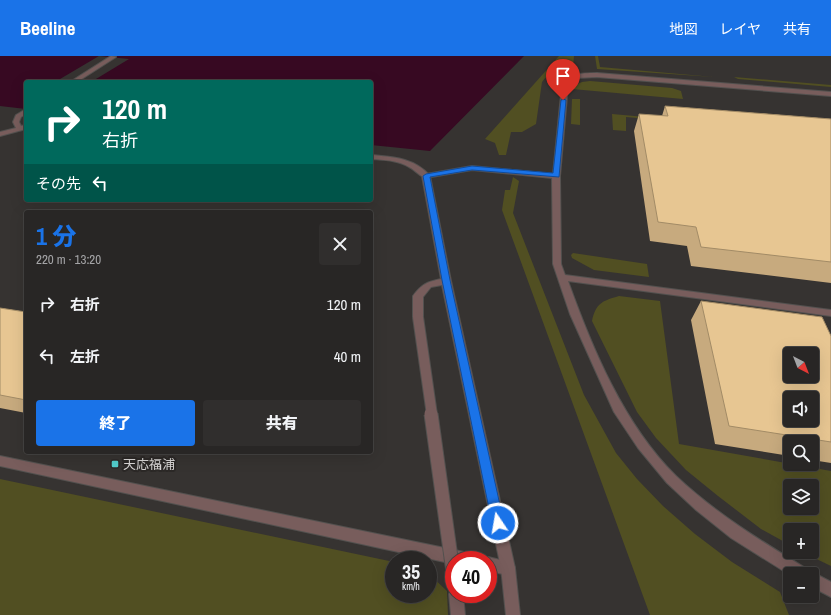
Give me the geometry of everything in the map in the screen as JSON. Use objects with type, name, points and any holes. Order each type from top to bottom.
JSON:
[{"type":"street","points":[[76,80],[113,57]]},
{"type":"street","points":[[791,567],[736,533],[701,506],[671,479],[642,444],[618,409],[575,314],[556,264],[556,176],[565,86],[566,81],[573,77],[597,75],[831,94]]},
{"type":"street","points":[[18,128],[16,122],[18,116],[24,112]]},
{"type":"street","points":[[0,134],[24,127]]},
{"type":"street","points":[[373,157],[402,160],[416,166],[426,176],[446,280],[508,568],[513,615]]},
{"type":"street","points":[[426,176],[472,168],[556,176]]},
{"type":"street","points":[[561,277],[831,312]]},
{"type":"street","points":[[446,280],[428,285],[418,296],[418,317],[450,551]]},
{"type":"street","points":[[0,461],[445,555]]},
{"type":"street","points":[[497,566],[508,568]]},
{"type":"street","points":[[819,583],[831,590]]},
{"type":"street","points":[[457,603],[458,615]]},
{"type":"shaded area","points":[[0,56],[524,56],[430,151],[373,145],[373,80],[24,80],[24,109],[0,106]]},
{"type":"shaded area","points":[[559,56],[574,56],[573,68],[556,72],[548,76],[542,82],[536,124],[522,132],[511,132],[506,155],[499,155],[495,143],[485,139]]},
{"type":"shaded area","points":[[595,56],[598,56],[600,67],[714,77],[597,69]]},
{"type":"shaded area","points":[[734,77],[831,85],[831,87],[738,79]]},
{"type":"shaded area","points":[[590,81],[672,88],[681,91],[683,99],[572,89],[573,86],[582,82]]},
{"type":"shaded area","points":[[572,99],[580,99],[580,125],[571,124]]},
{"type":"shaded area","points":[[612,114],[680,120],[680,122],[626,117],[626,131],[613,130]]},
{"type":"shaded area","points":[[513,177],[519,181],[513,213],[584,395],[616,453],[637,479],[663,506],[695,534],[732,562],[780,592],[783,603],[789,615],[650,615],[502,210],[505,190],[510,190]]},
{"type":"shaded area","points":[[573,253],[647,264],[649,277],[594,270],[572,258],[571,255]]},
{"type":"shaded area","points":[[619,296],[660,301],[679,444],[783,462],[783,471],[819,471],[819,469],[831,471],[831,566],[816,559],[819,559],[819,523],[783,523],[783,541],[761,529],[718,496],[686,470],[656,438],[637,412],[592,321],[598,306],[604,301]]},
{"type":"shaded area","points":[[0,479],[385,560],[385,603],[437,603],[437,582],[445,589],[445,603],[448,603],[448,615],[0,615]]},
{"type":"pier","points":[[99,56],[129,59],[94,80],[58,80]]},
{"type":"building","points":[[665,106],[831,119],[831,262],[701,247],[696,227],[658,222],[639,114],[668,116]]},
{"type":"building","points":[[701,301],[822,317],[831,336],[831,442],[819,440],[819,435],[786,435],[729,426]]},
{"type":"building","points":[[0,308],[24,312],[24,400],[0,395]]},
{"type":"place","name":"天応福浦","points":[[115,464]]},
{"type":"route","points":[[498,523],[446,280],[426,176],[472,168],[556,176],[563,100]]}]
